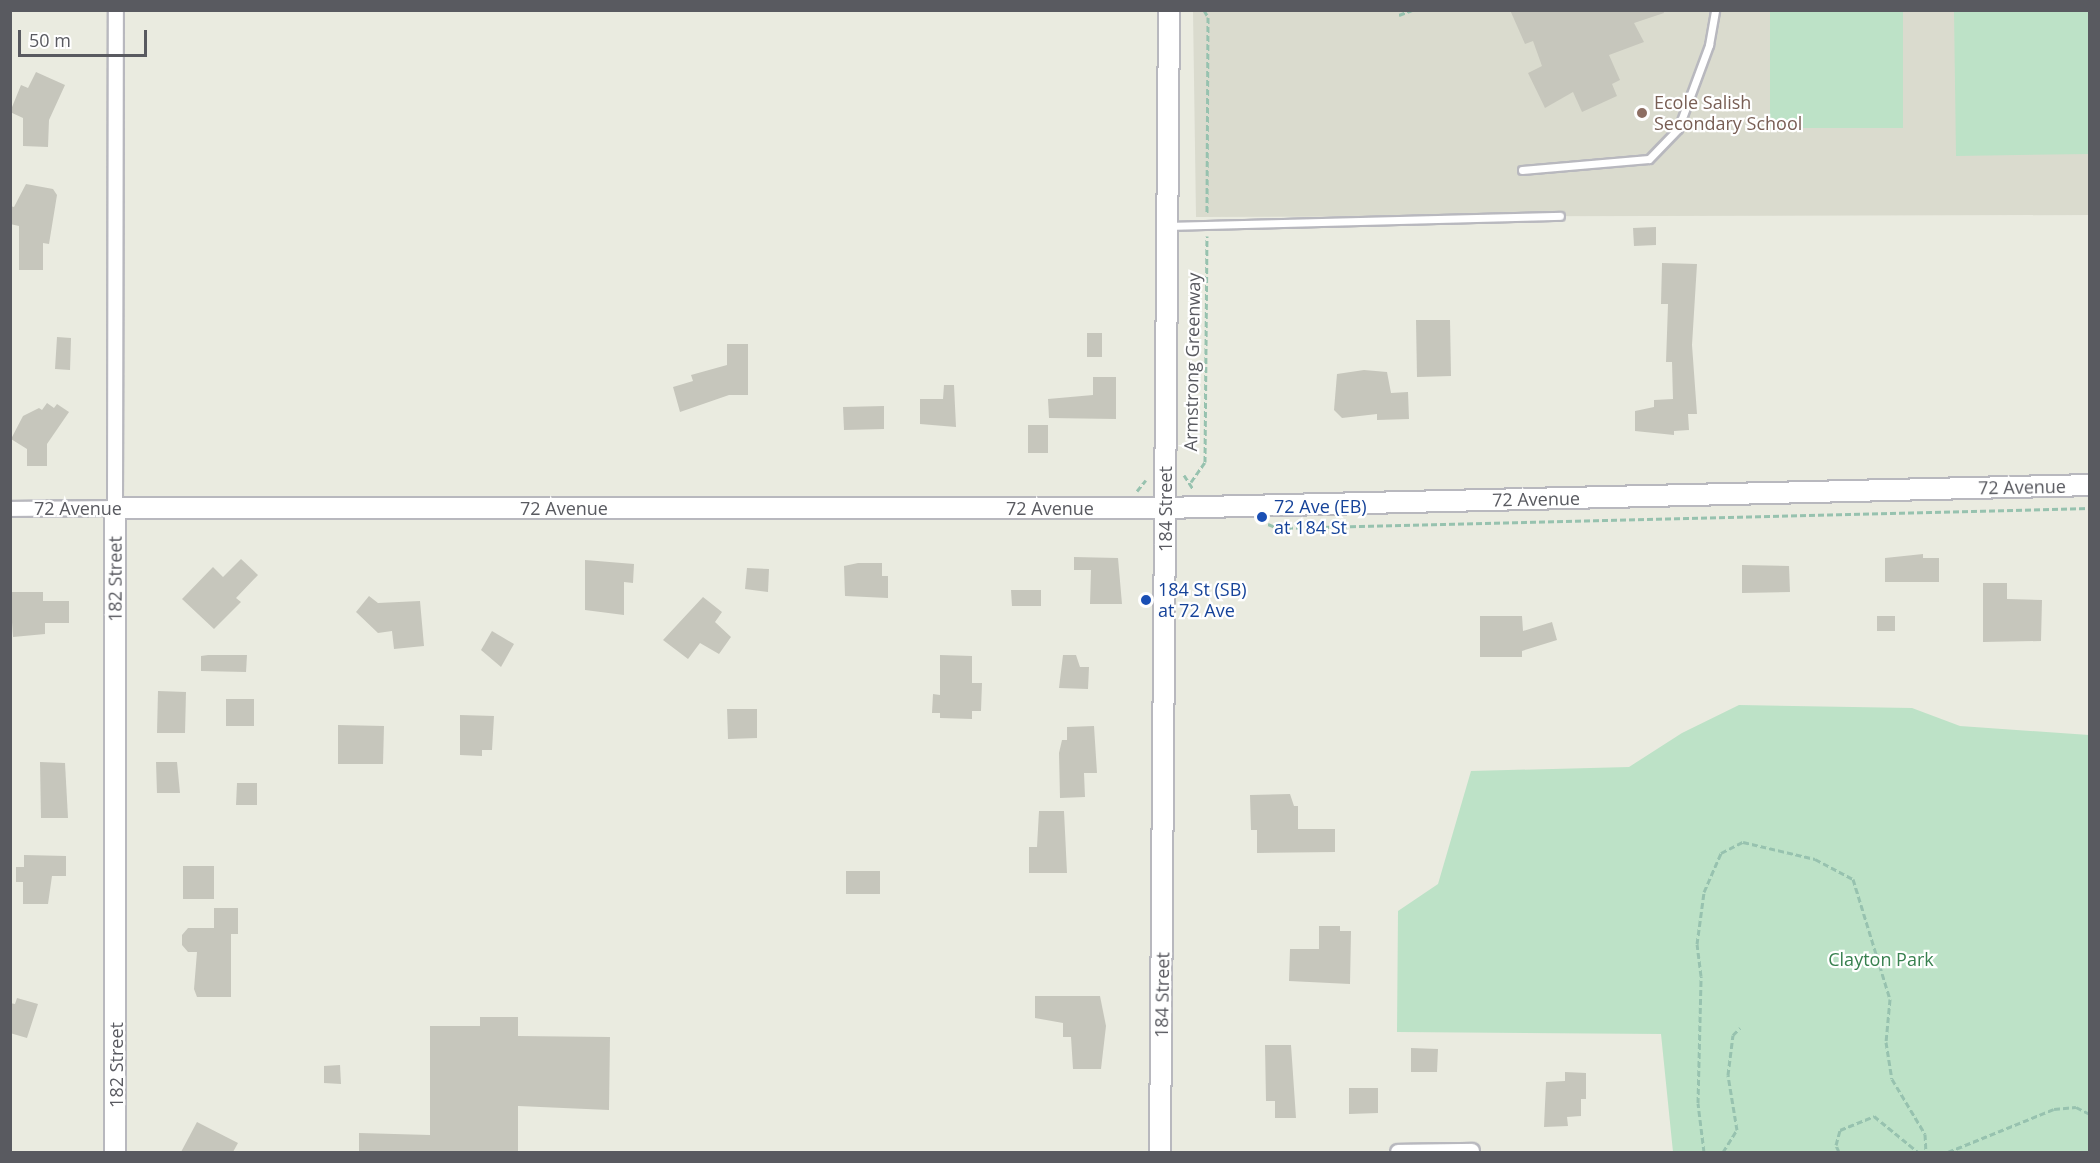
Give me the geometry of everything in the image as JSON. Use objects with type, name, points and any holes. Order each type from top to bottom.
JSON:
[{"type":"main road","name":"184 Street","points":[[1160,1152],[1169,10]]},
{"type":"main road","name":"72 Avenue","points":[[115,508],[1164,508],[2090,485]]},
{"type":"main road","name":"182 Street","points":[[115,508],[115,1151]]},
{"type":"street","name":"182 Street","points":[[115,508],[116,10]]},
{"type":"street","name":"72 Avenue","points":[[10,508],[115,508]]},
{"type":"street","points":[[1398,1152],[1472,1151]]},
{"type":"lane","points":[[1522,170],[1649,159],[1678,129],[1709,45],[1715,10]]},
{"type":"lane","points":[[1167,226],[1560,216]]},
{"type":"path","points":[[1204,10],[1208,17],[1207,210]]},
{"type":"path","points":[[1399,15],[1412,10]]},
{"type":"path","name":"Armstrong Greenway","points":[[1190,483],[1205,462],[1207,236]]},
{"type":"path","points":[[1137,490],[1151,475]]},
{"type":"path","points":[[1186,476],[1193,489]]},
{"type":"path","points":[[1264,523],[1278,528],[2090,508]]},
{"type":"path","points":[[1704,1152],[1698,1102],[1701,976],[1697,944],[1704,892],[1721,853],[1743,843],[1815,859],[1853,879],[1890,999],[1886,1042],[1892,1079],[1925,1134],[1926,1152]]},
{"type":"path","points":[[1723,1152],[1737,1130],[1728,1075],[1733,1035],[1740,1028]]},
{"type":"path","points":[[1948,1152],[2054,1109],[2076,1107],[2090,1114]]},
{"type":"path","points":[[1839,1152],[1836,1145],[1840,1130],[1874,1116],[1918,1152]]},
{"type":"shaded area","name":"Ecole Salish Secondary School","points":[[1193,11],[2089,11],[2089,215],[1196,217]]},
{"type":"green space","points":[[1770,11],[1903,11],[1903,128],[1770,128]]},
{"type":"green space","points":[[1954,11],[2089,11],[2089,154],[1956,156]]},
{"type":"green space","name":"Clayton Park","points":[[1739,705],[1912,708],[1960,726],[2089,735],[2089,1152],[1673,1152],[1661,1034],[1397,1032],[1398,911],[1438,884],[1471,771],[1629,767],[1682,733]]},
{"type":"building","points":[[1510,10],[1663,10],[1664,13],[1634,23],[1644,42],[1609,55],[1620,80],[1612,84],[1617,96],[1582,112],[1573,92],[1545,108],[1528,73],[1542,66],[1533,41],[1525,44]]},
{"type":"building","points":[[36,72],[65,85],[49,120],[48,147],[23,146],[23,118],[10,112],[21,85],[28,88]]},
{"type":"building","points":[[26,184],[53,189],[57,195],[49,244],[43,243],[43,270],[19,270],[19,226],[10,224],[10,206],[14,207]]},
{"type":"building","points":[[1656,227],[1656,245],[1634,246],[1633,228]]},
{"type":"building","points":[[1662,263],[1697,264],[1692,345],[1697,414],[1688,414],[1689,430],[1674,431],[1674,435],[1635,431],[1635,411],[1654,407],[1654,400],[1673,399],[1672,362],[1666,362],[1668,304],[1661,304]]},
{"type":"building","points":[[1416,320],[1450,320],[1451,376],[1417,377]]},
{"type":"building","points":[[1087,333],[1102,333],[1102,357],[1087,357]]},
{"type":"building","points":[[57,337],[71,338],[70,370],[55,369]]},
{"type":"building","points":[[727,344],[748,344],[748,395],[729,395],[680,412],[673,387],[693,381],[691,375],[727,365]]},
{"type":"building","points":[[1364,370],[1387,372],[1391,393],[1408,392],[1409,419],[1377,420],[1377,414],[1342,418],[1334,410],[1337,374]]},
{"type":"building","points":[[1093,377],[1116,377],[1116,419],[1049,418],[1048,399],[1093,395]]},
{"type":"building","points":[[944,385],[954,385],[956,427],[920,424],[920,399],[943,399]]},
{"type":"building","points":[[47,403],[54,408],[57,404],[69,412],[47,444],[47,466],[27,466],[27,449],[11,439],[23,416],[39,408],[42,410]]},
{"type":"building","points":[[884,406],[884,429],[844,430],[843,407]]},
{"type":"building","points":[[1028,425],[1048,425],[1048,453],[1028,453]]},
{"type":"building","points":[[1923,554],[1923,558],[1939,558],[1939,582],[1885,582],[1885,558]]},
{"type":"building","points":[[1074,557],[1118,558],[1122,604],[1090,604],[1091,570],[1074,570]]},
{"type":"building","points":[[241,559],[258,575],[236,598],[241,602],[214,629],[182,599],[213,567],[223,577]]},
{"type":"building","points":[[585,560],[634,564],[633,583],[624,582],[624,615],[585,610]]},
{"type":"building","points":[[858,563],[882,563],[882,576],[888,576],[888,598],[845,596],[844,566]]},
{"type":"building","points":[[1742,565],[1789,566],[1790,592],[1742,593]]},
{"type":"building","points":[[747,568],[769,569],[768,592],[745,589]]},
{"type":"building","points":[[1983,583],[2007,583],[2007,599],[2042,600],[2041,641],[1983,642]]},
{"type":"building","points":[[1011,590],[1041,590],[1041,606],[1012,606]]},
{"type":"building","points":[[10,592],[43,592],[43,601],[69,601],[69,623],[45,623],[45,634],[13,637]]},
{"type":"building","points":[[369,596],[378,603],[420,601],[424,646],[394,649],[392,631],[378,633],[356,612]]},
{"type":"building","points":[[703,597],[722,612],[715,622],[731,637],[719,654],[700,643],[688,659],[663,640]]},
{"type":"building","points":[[1480,616],[1522,616],[1523,631],[1552,622],[1557,640],[1522,651],[1522,657],[1480,657]]},
{"type":"building","points":[[1877,616],[1895,616],[1895,631],[1877,631]]},
{"type":"building","points":[[492,631],[514,644],[501,667],[481,650]]},
{"type":"building","points":[[247,655],[246,672],[201,671],[201,656]]},
{"type":"building","points":[[940,655],[972,656],[972,683],[982,683],[981,711],[972,711],[972,719],[940,718],[940,713],[932,713],[933,694],[940,695]]},
{"type":"building","points":[[1063,655],[1076,655],[1080,667],[1089,667],[1088,689],[1059,688]]},
{"type":"building","points":[[158,691],[186,692],[185,733],[157,733]]},
{"type":"building","points":[[226,699],[254,699],[254,726],[226,726]]},
{"type":"building","points":[[727,709],[757,709],[757,738],[728,739]]},
{"type":"building","points":[[460,715],[494,716],[492,750],[482,750],[482,756],[460,755]]},
{"type":"building","points":[[338,725],[384,726],[383,764],[338,764]]},
{"type":"building","points":[[1094,726],[1097,773],[1084,773],[1085,797],[1060,798],[1059,753],[1062,740],[1067,740],[1067,727]]},
{"type":"building","points":[[40,762],[65,763],[68,818],[41,818]]},
{"type":"building","points":[[156,762],[177,762],[180,793],[157,793]]},
{"type":"building","points":[[237,783],[257,783],[257,805],[236,805]]},
{"type":"building","points":[[1290,794],[1294,806],[1298,806],[1298,829],[1335,829],[1335,852],[1257,853],[1257,830],[1251,830],[1250,795]]},
{"type":"building","points":[[1039,811],[1064,811],[1067,873],[1029,873],[1029,847],[1037,847]]},
{"type":"building","points":[[24,855],[66,856],[66,876],[52,876],[48,904],[23,904],[23,882],[16,882],[16,867],[24,867]]},
{"type":"building","points":[[183,866],[214,866],[214,899],[183,899]]},
{"type":"building","points":[[846,871],[880,871],[880,894],[846,894]]},
{"type":"building","points":[[214,908],[238,908],[238,934],[231,934],[231,997],[197,997],[194,989],[197,952],[188,952],[182,945],[182,935],[188,928],[214,928]]},
{"type":"building","points":[[1319,926],[1340,926],[1340,931],[1351,931],[1350,984],[1289,981],[1290,949],[1319,949]]},
{"type":"building","points":[[1035,996],[1100,996],[1106,1026],[1101,1069],[1073,1069],[1071,1037],[1063,1037],[1063,1023],[1035,1018]]},
{"type":"building","points":[[17,998],[38,1004],[27,1038],[10,1033],[10,1003],[15,1004]]},
{"type":"building","points":[[480,1017],[518,1017],[518,1036],[610,1037],[609,1110],[518,1106],[518,1152],[359,1152],[359,1133],[430,1135],[430,1026],[480,1026]]},
{"type":"building","points":[[1265,1045],[1291,1045],[1296,1118],[1275,1118],[1275,1101],[1266,1101]]},
{"type":"building","points":[[1411,1048],[1438,1049],[1437,1072],[1411,1072]]},
{"type":"building","points":[[340,1065],[341,1084],[324,1083],[324,1066]]},
{"type":"building","points":[[1565,1072],[1586,1073],[1586,1099],[1581,1099],[1581,1116],[1567,1117],[1568,1126],[1544,1127],[1546,1082],[1565,1081]]},
{"type":"building","points":[[1349,1088],[1378,1088],[1378,1113],[1349,1114]]},
{"type":"building","points":[[197,1122],[238,1143],[233,1152],[181,1152]]},
{"type":"place","name":"Ecole Salish Secondary School","points":[[1642,113]]},
{"type":"place","name":"72 Ave (EB) at 184 St","points":[[1262,517]]},
{"type":"place","name":"184 St (SB) at 72 Ave","points":[[1146,600]]}]
